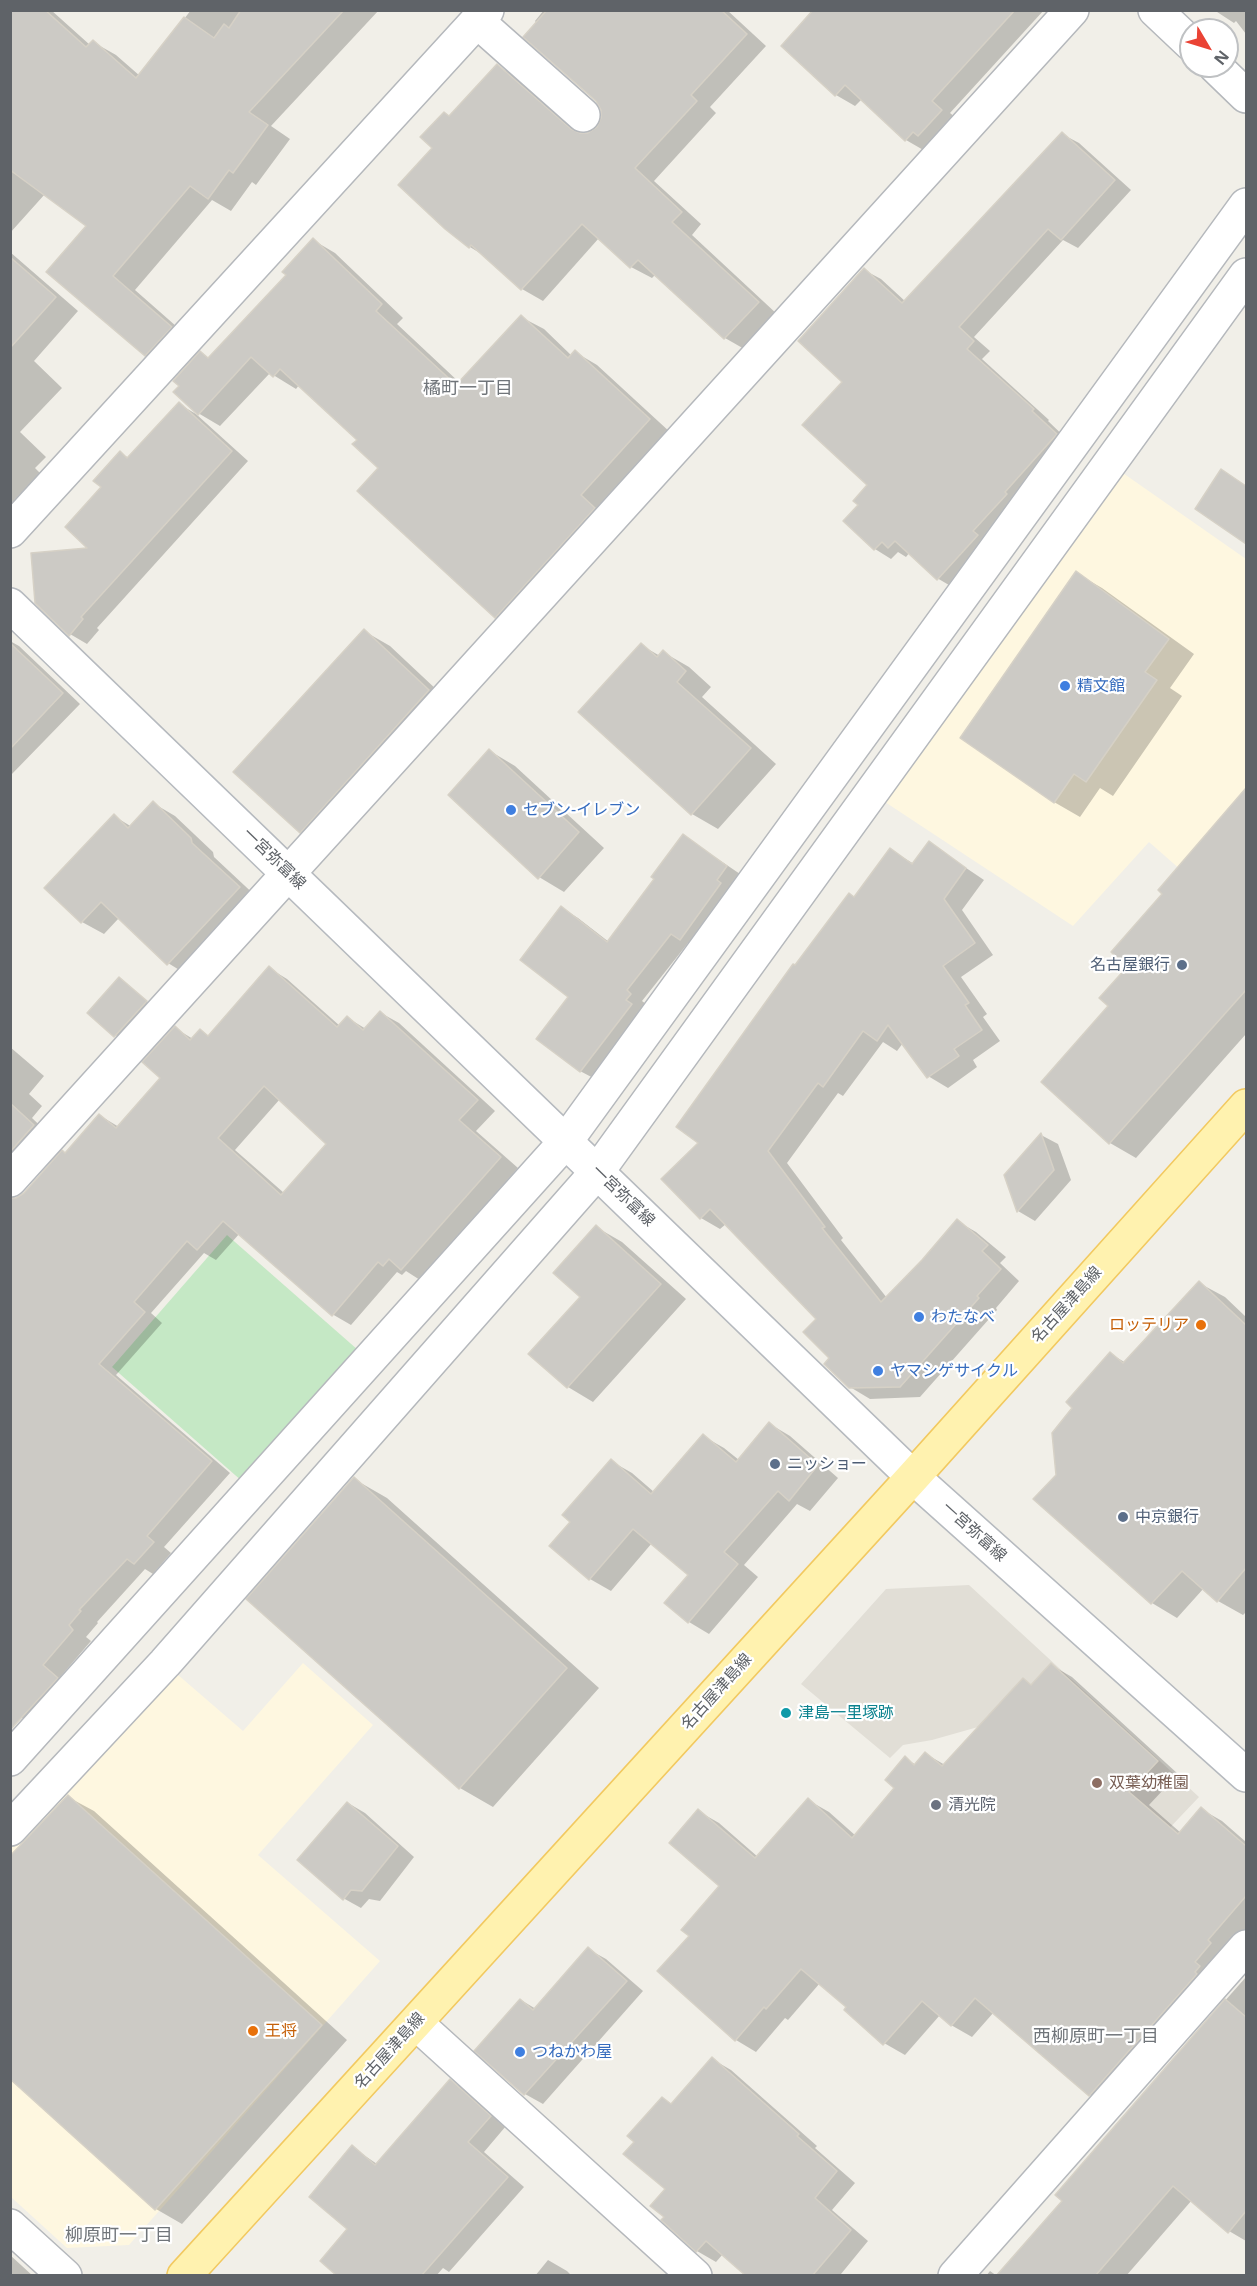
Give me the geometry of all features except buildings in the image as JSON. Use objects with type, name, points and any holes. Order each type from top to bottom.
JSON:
[{"type":"main road","name":"名古屋津島線","points":[[184,2276],[913,1477],[1246,1106]]},
{"type":"street","points":[[10,1180],[1072,10]]},
{"type":"street","points":[[1155,10],[1179,33]]},
{"type":"street","points":[[10,531],[482,16],[583,115]]},
{"type":"street","points":[[1227,78],[1246,96]]},
{"type":"street","points":[[10,1759],[566,1141],[1246,205]]},
{"type":"street","points":[[10,1829],[180,1645],[597,1172],[1246,275]]},
{"type":"street","name":"一宮弥富線","points":[[10,605],[913,1477],[1246,1775]]},
{"type":"street","points":[[955,2276],[1246,1947]]},
{"type":"street","points":[[416,2023],[694,2276]]},
{"type":"street","points":[[10,2226],[65,2276]]},
{"type":"shaded area","points":[[1120,471],[1246,559],[1246,927],[1149,842],[1073,926],[885,802]]},
{"type":"shaded area","name":"双葉幼稚園","points":[[969,1585],[1199,1797],[1047,1957],[978,1727],[932,1740],[903,1745],[890,1758],[801,1684],[886,1589]]},
{"type":"shaded area","points":[[303,1663],[373,1725],[258,1855],[380,1961],[129,2245],[67,2248],[11,2197],[11,1841],[170,1668],[243,1731]]},
{"type":"green space","points":[[227,1235],[358,1350],[243,1482],[112,1367]]},
{"type":"place","name":"精文館","points":[[1065,686]]},
{"type":"place","name":"セブン-イレブン","points":[[511,810]]},
{"type":"place","name":"名古屋銀行","points":[[1182,965]]},
{"type":"place","name":"わたなべ","points":[[919,1317]]},
{"type":"place","name":"ロッテリア","points":[[1201,1325]]},
{"type":"place","name":"ヤマシゲサイクル","points":[[878,1371]]},
{"type":"place","name":"ニッショー","points":[[775,1464]]},
{"type":"place","name":"中京銀行","points":[[1123,1517]]},
{"type":"place","name":"津島一里塚跡","points":[[786,1713]]},
{"type":"place","name":"双葉幼稚園","points":[[1097,1783]]},
{"type":"place","name":"清光院","points":[[936,1805]]},
{"type":"place","name":"王将","points":[[253,2031]]},
{"type":"place","name":"つねかわ屋","points":[[520,2052]]},
{"type":"district","name":"橘町一丁目","points":[[468,389]]},
{"type":"district","name":"西柳原町一丁目","points":[[1096,2037]]},
{"type":"district","name":"柳原町一丁目","points":[[119,2236]]}]
